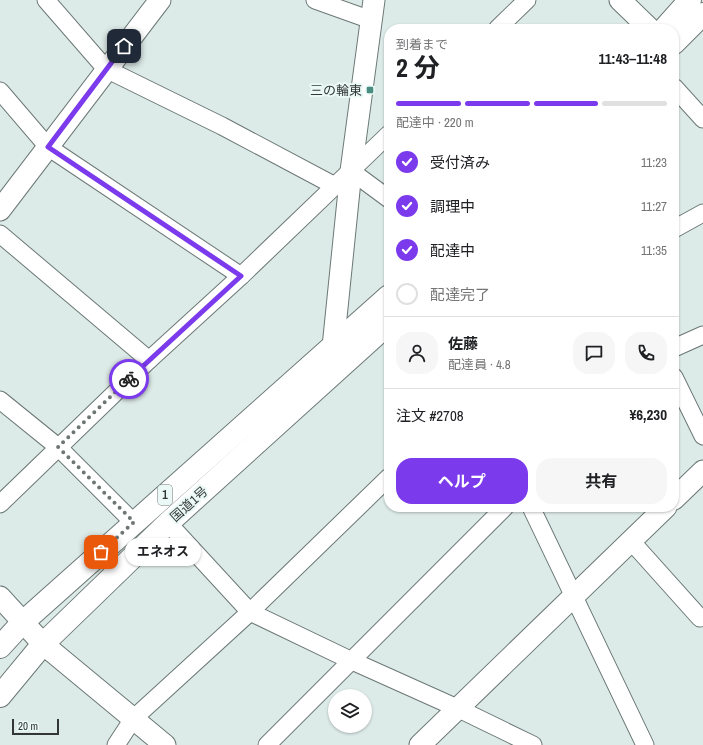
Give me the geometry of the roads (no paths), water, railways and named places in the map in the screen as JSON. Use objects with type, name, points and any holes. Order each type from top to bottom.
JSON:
[{"type":"highway","points":[[668,24],[690,0]]},
{"type":"highway","points":[[679,38],[703,14]]},
{"type":"highway","name":"国道1号","points":[[0,647],[22,623],[384,301]]},
{"type":"highway","name":"国道1号","points":[[0,696],[43,644],[168,523],[341,368],[384,334]]},
{"type":"street","points":[[46,0],[106,69],[222,126],[335,186]]},
{"type":"street","points":[[0,210],[160,0]]},
{"type":"street","points":[[315,0],[372,10],[351,171],[333,347],[341,368]]},
{"type":"street","points":[[502,24],[527,0]]},
{"type":"street","points":[[620,0],[645,24]]},
{"type":"street","points":[[0,91],[48,147],[241,276]]},
{"type":"street","points":[[679,93],[703,119]]},
{"type":"street","points":[[0,504],[149,360],[241,276],[384,139]]},
{"type":"street","points":[[351,171],[384,195]]},
{"type":"street","points":[[679,226],[703,213]]},
{"type":"street","points":[[0,234],[149,360]]},
{"type":"street","points":[[679,346],[703,336]]},
{"type":"street","points":[[679,387],[703,436]]},
{"type":"street","points":[[0,400],[58,447],[134,522]]},
{"type":"street","points":[[679,494],[703,471]]},
{"type":"street","points":[[116,745],[133,719],[250,612],[384,482]]},
{"type":"street","points":[[267,745],[350,660],[500,512]]},
{"type":"street","points":[[533,512],[645,745]]},
{"type":"street","points":[[420,745],[661,512]]},
{"type":"street","points":[[168,523],[250,612],[533,745]]},
{"type":"street","points":[[631,541],[700,618]]},
{"type":"street","points":[[0,597],[22,623],[43,644],[165,745]]},
{"type":"place","name":"三の輪東","points":[[370,90]]},
{"type":"place","name":"エネオス","points":[[101,552]]}]
